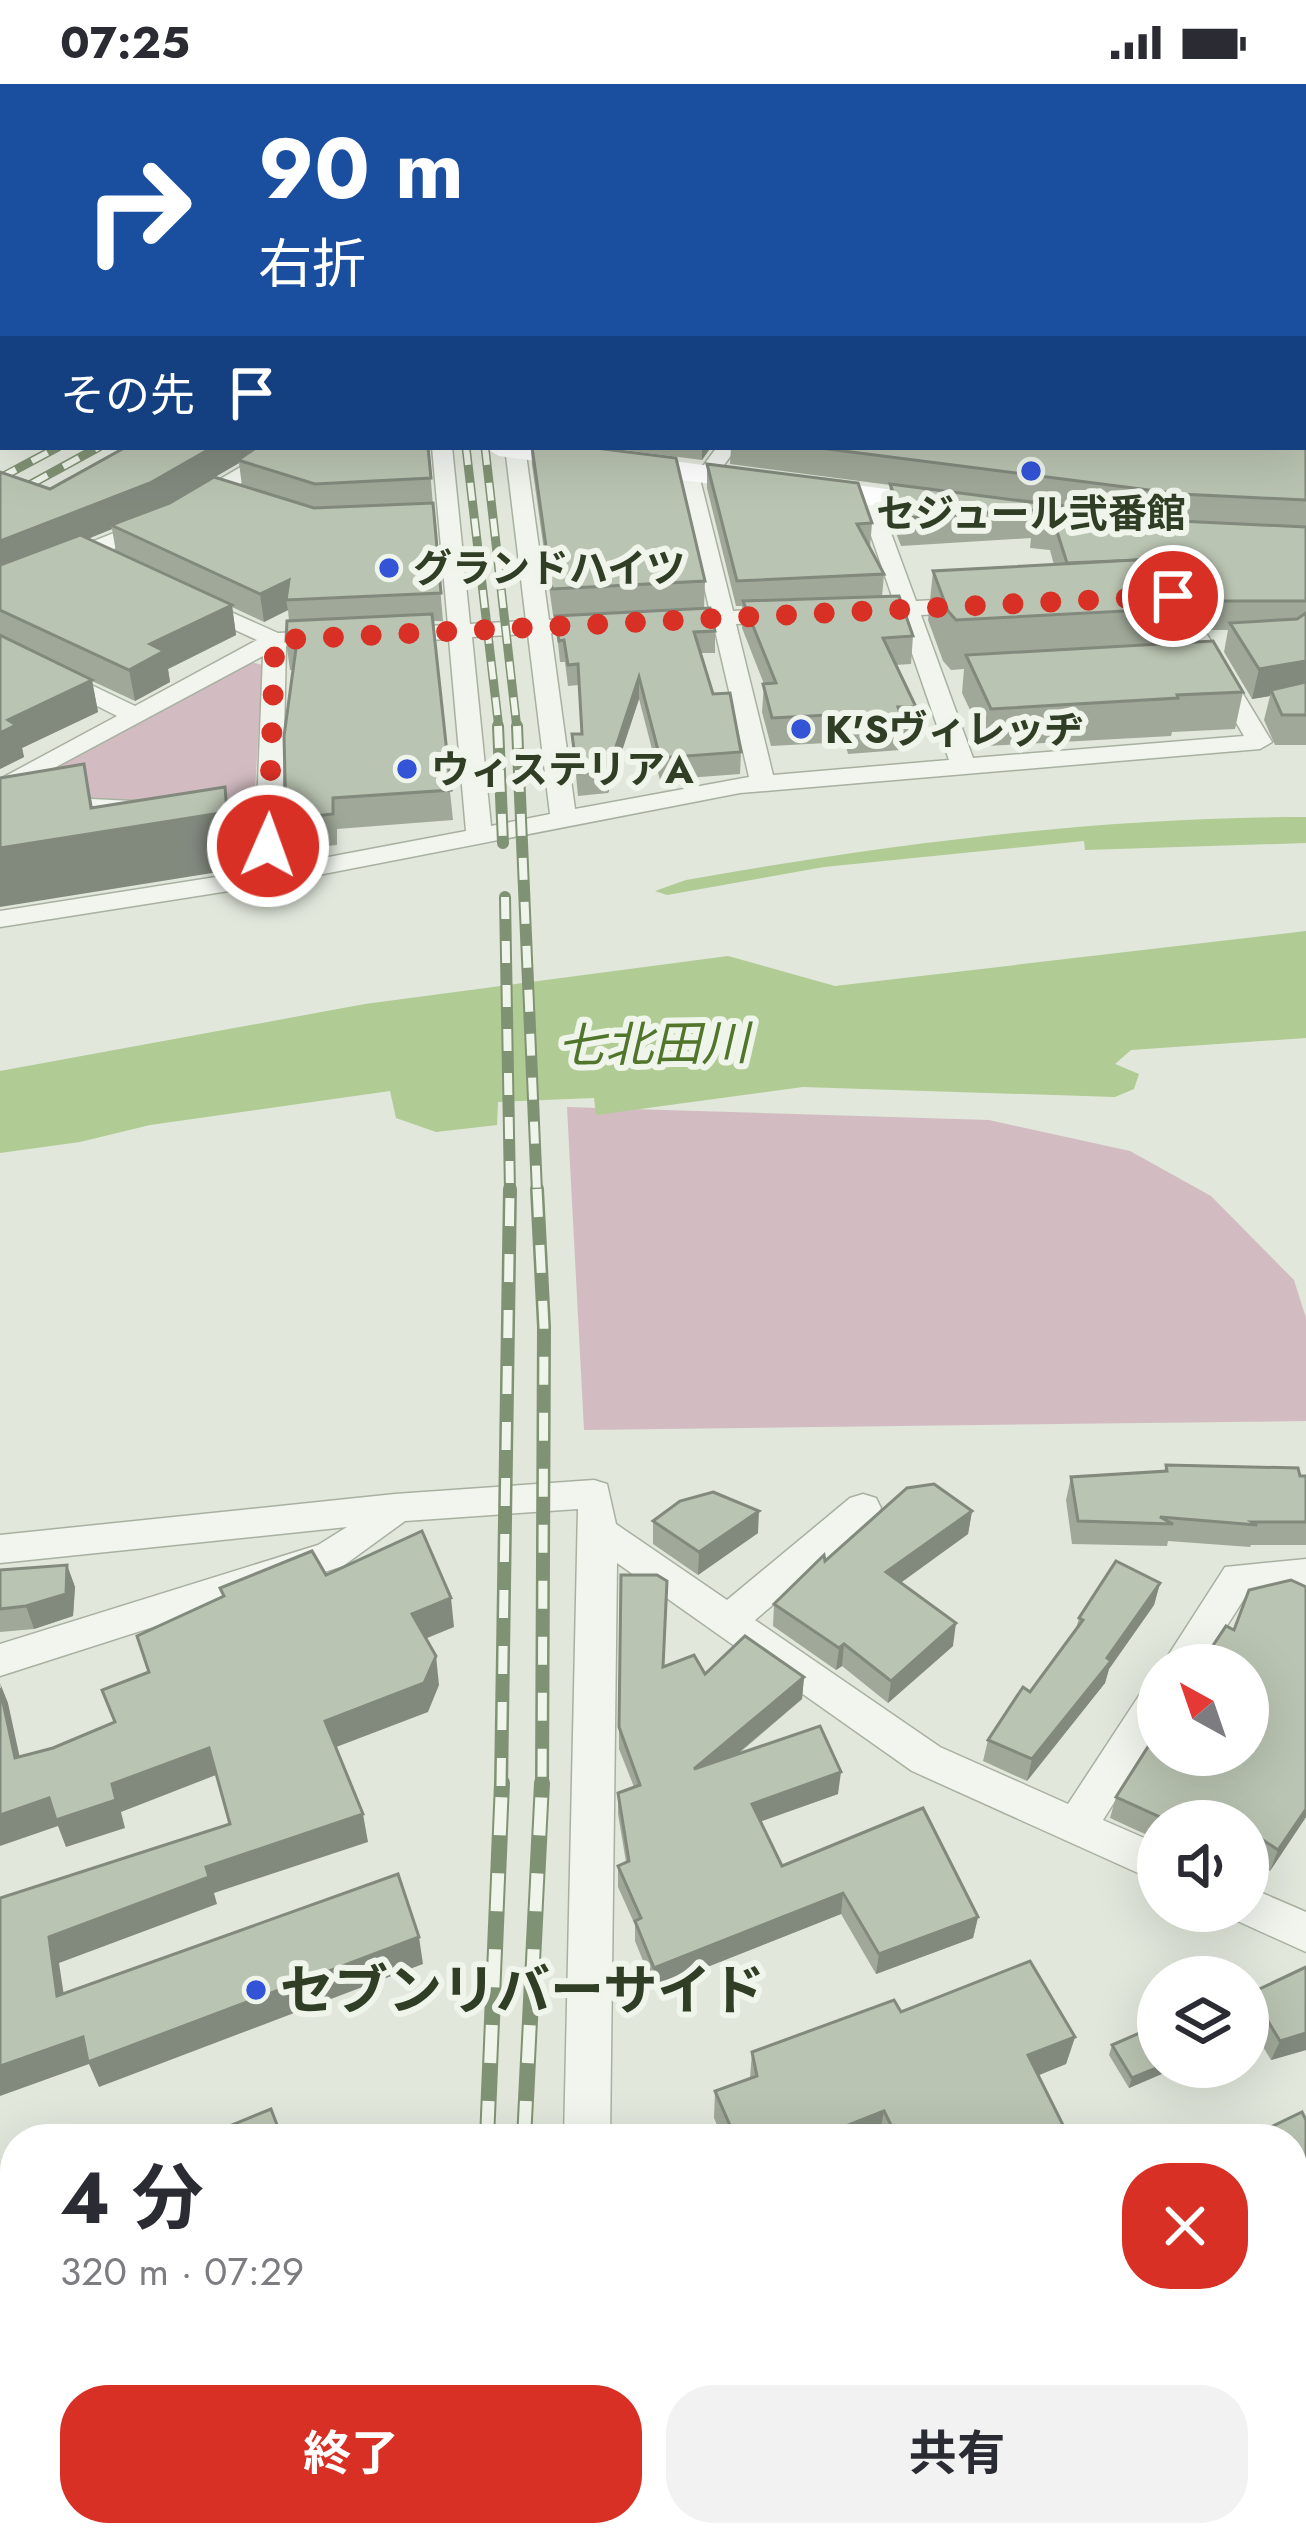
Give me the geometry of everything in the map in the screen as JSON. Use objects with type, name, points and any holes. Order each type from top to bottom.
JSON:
[{"type":"street","points":[[0,586],[97,557],[224,494],[285,450]]},
{"type":"street","points":[[442,450],[437,518],[458,632],[479,833]]},
{"type":"street","points":[[510,450],[539,627],[562,817]]},
{"type":"street","points":[[524,450],[982,511]]},
{"type":"street","points":[[698,474],[724,450]]},
{"type":"street","points":[[698,474],[763,783]]},
{"type":"street","points":[[867,495],[906,608],[945,682],[963,764]]},
{"type":"street","points":[[171,591],[275,640]]},
{"type":"street","points":[[0,919],[267,878],[562,817],[763,783],[1260,742],[1254,711],[1203,667],[1211,641],[1173,596],[1150,597]]},
{"type":"street","points":[[0,789],[275,640],[995,604]]},
{"type":"street","points":[[267,878],[275,640]]},
{"type":"street","points":[[0,648],[135,716]]},
{"type":"street","points":[[0,803],[269,815]]},
{"type":"street","points":[[0,1549],[395,1508],[594,1494],[598,1531],[587,2124]]},
{"type":"street","points":[[0,1660],[330,1556],[382,1523],[395,1508]]},
{"type":"street","points":[[730,1618],[863,1508]]},
{"type":"street","points":[[598,1531],[730,1618],[926,1759],[1137,1854]]},
{"type":"street","points":[[1194,1644],[1238,1576],[1306,1574]]},
{"type":"street","points":[[1076,1826],[1137,1732]]},
{"type":"street","points":[[1269,1916],[1306,1933]]},
{"type":"shaded area","points":[[251,662],[263,665],[254,804],[20,800],[16,789]]},
{"type":"shaded area","points":[[567,1107],[989,1120],[1130,1151],[1211,1196],[1294,1280],[1306,1318],[1306,1421],[584,1430]]},
{"type":"water","points":[[1306,817],[1306,843],[1085,850],[1084,841],[824,867],[667,895],[655,891],[686,880],[763,867],[995,835],[1150,822]]},
{"type":"water","name":"七北田川","points":[[1306,931],[1306,1038],[1131,1050],[1115,1064],[1139,1074],[1134,1089],[1115,1097],[803,1087],[596,1115],[594,1098],[498,1102],[497,1125],[436,1132],[396,1118],[390,1091],[150,1125],[80,1142],[0,1153],[0,1071],[365,1004],[728,956],[835,986]]},
{"type":"building","points":[[121,450],[208,450],[150,483],[0,541],[0,472],[50,489]]},
{"type":"building","points":[[253,450],[428,450],[431,478],[315,484],[238,460]]},
{"type":"building","points":[[532,450],[612,450],[676,458],[705,581],[552,589]]},
{"type":"building","points":[[835,450],[1306,450],[1306,500],[1180,494]]},
{"type":"building","points":[[707,464],[858,483],[872,523],[857,524],[884,574],[737,581]]},
{"type":"building","points":[[214,477],[314,508],[433,503],[441,593],[286,600],[289,580],[260,594],[111,525],[170,503]]},
{"type":"building","points":[[890,484],[1179,521],[1306,527],[1306,601],[1216,601],[1186,558],[1067,563],[1054,522],[1033,520],[1036,510],[903,518]]},
{"type":"building","points":[[80,535],[232,605],[150,644],[164,651],[129,670],[0,610],[0,565]]},
{"type":"building","points":[[1173,558],[1202,607],[956,620],[933,571]]},
{"type":"building","points":[[899,596],[913,636],[883,638],[916,707],[898,707],[903,722],[850,726],[847,714],[772,718],[763,684],[776,683],[743,601]]},
{"type":"building","points":[[710,608],[715,631],[694,632],[713,694],[730,693],[741,752],[660,758],[639,677],[608,771],[577,773],[572,734],[582,734],[578,664],[568,665],[555,616]]},
{"type":"building","points":[[1306,613],[1306,661],[1259,669],[1230,623],[1297,619]]},
{"type":"building","points":[[432,614],[451,790],[333,798],[333,814],[286,819],[284,736],[297,641],[286,641],[287,621]]},
{"type":"building","points":[[0,635],[92,680],[8,720],[16,725],[0,733]]},
{"type":"building","points":[[1213,641],[1243,692],[991,709],[966,655]]},
{"type":"building","points":[[1306,682],[1306,715],[1282,715],[1271,690]]},
{"type":"building","points":[[84,764],[91,808],[225,787],[227,812],[0,848],[0,778]]},
{"type":"building","points":[[1166,1465],[1298,1468],[1300,1476],[1306,1476],[1306,1522],[1252,1522],[1257,1525],[1160,1517],[1173,1524],[1078,1521],[1071,1477],[1167,1471]]},
{"type":"building","points":[[934,1484],[972,1511],[886,1572],[956,1623],[891,1681],[844,1644],[839,1648],[774,1604],[824,1555],[825,1561],[907,1488]]},
{"type":"building","points":[[713,1492],[759,1511],[699,1552],[653,1521],[680,1501]]},
{"type":"building","points":[[422,1531],[451,1598],[412,1614],[436,1656],[424,1683],[325,1721],[363,1814],[206,1867],[209,1877],[49,1937],[57,1996],[398,1874],[419,1937],[88,2062],[83,2037],[0,2066],[0,1898],[230,1824],[209,1748],[112,1784],[116,1800],[56,1820],[49,1798],[0,1815],[0,1688],[15,1758],[53,1748],[115,1722],[102,1690],[149,1672],[137,1636],[224,1596],[220,1588],[312,1551],[326,1575]]},
{"type":"building","points":[[1116,1561],[1160,1583],[1107,1658],[1111,1661],[1032,1759],[988,1740],[1023,1687],[1030,1692],[1083,1620],[1079,1618]]},
{"type":"building","points":[[67,1565],[66,1594],[0,1609],[0,1570]]},
{"type":"building","points":[[621,1575],[657,1575],[667,1581],[663,1667],[694,1655],[705,1674],[745,1636],[804,1677],[694,1769],[820,1726],[841,1772],[752,1804],[782,1866],[923,1808],[978,1917],[879,1954],[843,1893],[654,1968],[635,1921],[641,1918],[618,1866],[629,1861],[618,1793],[640,1785],[619,1727]]},
{"type":"building","points":[[1291,1580],[1306,1587],[1306,1809],[1278,1850],[1269,1844],[1269,1800],[1137,1800],[1137,1807],[1116,1797],[1137,1764],[1137,1776],[1269,1776],[1269,1644],[1214,1644],[1226,1626],[1234,1630],[1249,1590]]},
{"type":"building","points":[[1030,1961],[1075,2037],[1028,2055],[1062,2124],[890,2124],[884,2111],[851,2124],[729,2124],[715,2091],[757,2076],[752,2052],[894,2000],[901,2012]]},
{"type":"building","points":[[1306,1967],[1306,2033],[1280,2041],[1269,2023],[1269,1984]]},
{"type":"building","points":[[1137,2034],[1137,2076],[1132,2078],[1112,2045]]},
{"type":"building","points":[[271,2109],[277,2124],[234,2124]]},
{"type":"building","points":[[1302,2112],[1306,2120],[1306,2124],[1277,2124]]},
{"type":"railway","points":[[0,478],[52,450]]},
{"type":"railway","points":[[0,501],[94,450]]},
{"type":"railway","points":[[466,450],[499,729]]},
{"type":"railway","points":[[485,450],[517,729]]},
{"type":"railway","points":[[498,726],[503,843]]},
{"type":"railway","points":[[517,726],[537,1192]]},
{"type":"railway","points":[[505,897],[510,1191]]},
{"type":"railway","points":[[537,1189],[544,1327],[542,1786]]},
{"type":"railway","points":[[501,1786],[510,1191]]},
{"type":"railway","points":[[488,2124],[502,1783]]},
{"type":"railway","points":[[525,2124],[542,1783]]},
{"type":"place","name":"セジュール弐番館","points":[[1031,471]]},
{"type":"place","name":"グランドハイツ","points":[[389,568]]},
{"type":"place","name":"K'Sヴィレッヂ","points":[[801,729]]},
{"type":"place","name":"ウィステリアA","points":[[407,769]]},
{"type":"place","name":"セブンリバーサイド","points":[[256,1990]]},
{"type":"route","points":[[268,846],[275,640],[1173,596]]}]
